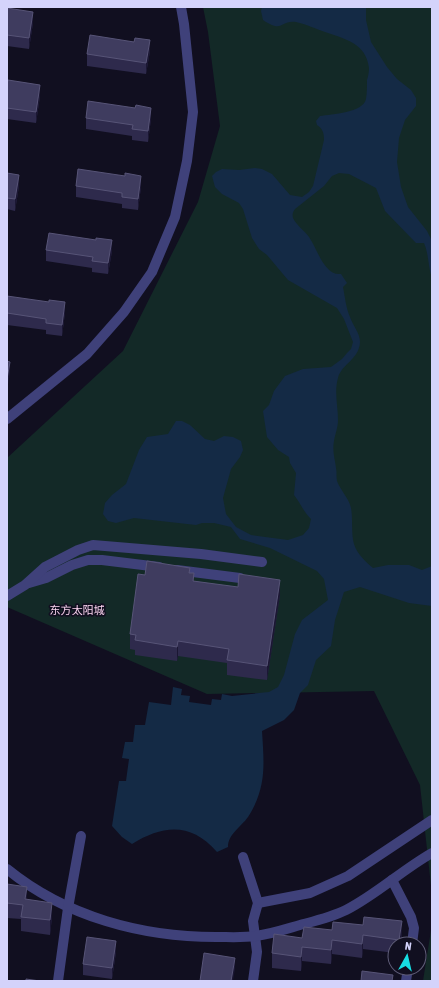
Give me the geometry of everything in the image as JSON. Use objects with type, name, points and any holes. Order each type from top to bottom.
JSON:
[{"type":"street","points":[[7,419],[87,354],[124,312],[152,272],[175,217],[188,161],[193,112],[181,7]]},
{"type":"street","points":[[7,596],[25,584],[45,567],[78,550],[93,545],[200,554],[262,562]]},
{"type":"street","points":[[25,584],[46,578],[72,565],[88,560],[102,560],[240,578]]},
{"type":"street","points":[[258,903],[310,893],[348,876],[432,820]]},
{"type":"street","points":[[58,981],[68,908],[81,836]]},
{"type":"street","points":[[7,869],[18,878],[68,908],[101,920],[164,934],[196,937],[256,936],[319,920],[345,910],[372,894],[432,853]]},
{"type":"street","points":[[243,857],[258,903],[253,921],[257,952],[253,981]]},
{"type":"street","points":[[392,880],[411,917],[414,928],[413,936]]},
{"type":"green space","points":[[203,7],[432,7],[432,895],[420,785],[374,691],[207,694],[7,607],[7,458],[123,351],[198,202],[220,126],[208,32]]},
{"type":"green space","points":[[432,924],[432,981],[423,981],[424,976],[427,976],[427,956]]},
{"type":"water","points":[[262,7],[366,7],[366,20],[371,42],[387,67],[397,79],[411,90],[416,98],[416,106],[405,120],[399,138],[397,162],[401,187],[408,207],[427,231],[432,241],[432,279],[424,243],[416,243],[385,211],[376,188],[349,174],[339,173],[332,176],[324,186],[295,209],[293,212],[293,218],[309,237],[330,271],[341,274],[347,283],[343,287],[347,306],[351,320],[360,339],[357,353],[343,369],[338,378],[336,394],[338,423],[333,448],[337,481],[351,508],[355,548],[373,568],[388,565],[409,565],[422,570],[432,566],[432,606],[409,603],[360,587],[344,592],[335,620],[331,646],[316,660],[308,685],[300,693],[294,710],[284,720],[262,731],[263,775],[258,796],[248,817],[230,838],[228,847],[217,852],[197,835],[187,831],[176,830],[166,830],[155,833],[132,844],[122,837],[112,826],[119,781],[126,781],[129,759],[122,758],[125,742],[133,742],[135,725],[145,725],[149,702],[171,705],[173,687],[182,689],[181,695],[190,696],[189,702],[211,705],[212,699],[221,700],[222,694],[232,696],[269,692],[278,687],[284,675],[295,634],[302,620],[328,600],[324,579],[317,571],[270,548],[240,539],[231,527],[214,523],[202,523],[196,525],[134,518],[116,523],[108,521],[103,514],[105,503],[112,495],[126,484],[139,450],[147,437],[168,434],[176,421],[182,421],[190,425],[205,439],[214,441],[224,436],[233,437],[241,441],[243,450],[240,457],[231,469],[223,498],[226,514],[236,527],[251,535],[288,540],[303,535],[309,528],[311,519],[294,495],[296,473],[290,463],[289,457],[278,450],[267,437],[263,411],[269,405],[274,391],[285,376],[303,369],[331,367],[342,359],[351,349],[353,342],[344,319],[337,308],[288,280],[267,255],[259,249],[252,238],[243,209],[239,203],[222,194],[215,187],[212,176],[222,169],[262,169],[272,174],[290,195],[302,197],[309,192],[313,186],[324,140],[323,131],[317,125],[316,121],[320,116],[346,112],[364,104],[367,92],[369,68],[364,53],[353,43],[296,22],[275,26],[263,20],[261,11]]},
{"type":"building","points":[[7,8],[33,12],[29,38],[7,35]]},
{"type":"building","points":[[90,35],[134,42],[135,38],[150,40],[146,63],[87,54]]},
{"type":"building","points":[[8,80],[40,85],[36,112],[7,108]]},
{"type":"building","points":[[88,101],[135,108],[136,105],[151,108],[148,131],[132,129],[133,125],[86,118]]},
{"type":"building","points":[[78,169],[125,176],[125,173],[141,176],[138,199],[122,197],[122,193],[76,186]]},
{"type":"building","points":[[7,173],[19,175],[15,199],[7,198]]},
{"type":"building","points":[[49,233],[96,240],[96,238],[112,240],[108,263],[92,261],[93,257],[46,250]]},
{"type":"building","points":[[7,296],[49,302],[49,300],[65,302],[62,325],[46,323],[46,319],[7,313]]},
{"type":"building","points":[[7,361],[10,362],[7,379]]},
{"type":"building","points":[[147,561],[190,568],[189,573],[194,573],[193,581],[238,587],[239,574],[280,580],[267,666],[227,660],[229,649],[178,641],[177,647],[135,640],[136,635],[130,634],[138,574],[145,575]]},
{"type":"building","points":[[7,884],[27,887],[25,899],[52,903],[50,920],[21,917],[23,905],[7,903]]},
{"type":"building","points":[[364,917],[402,921],[400,936],[387,936],[387,938],[363,935],[362,944],[332,940],[331,950],[302,947],[301,957],[272,953],[274,934],[302,938],[304,927],[332,930],[333,922],[363,925]]},
{"type":"building","points":[[87,937],[116,941],[112,968],[83,964]]},
{"type":"building","points":[[204,953],[235,958],[231,981],[200,981]]},
{"type":"building","points":[[362,971],[393,976],[392,981],[361,981]]},
{"type":"building","points":[[26,979],[40,981],[26,981]]},
{"type":"district","name":"东方太阳城","points":[[77,610]]}]
